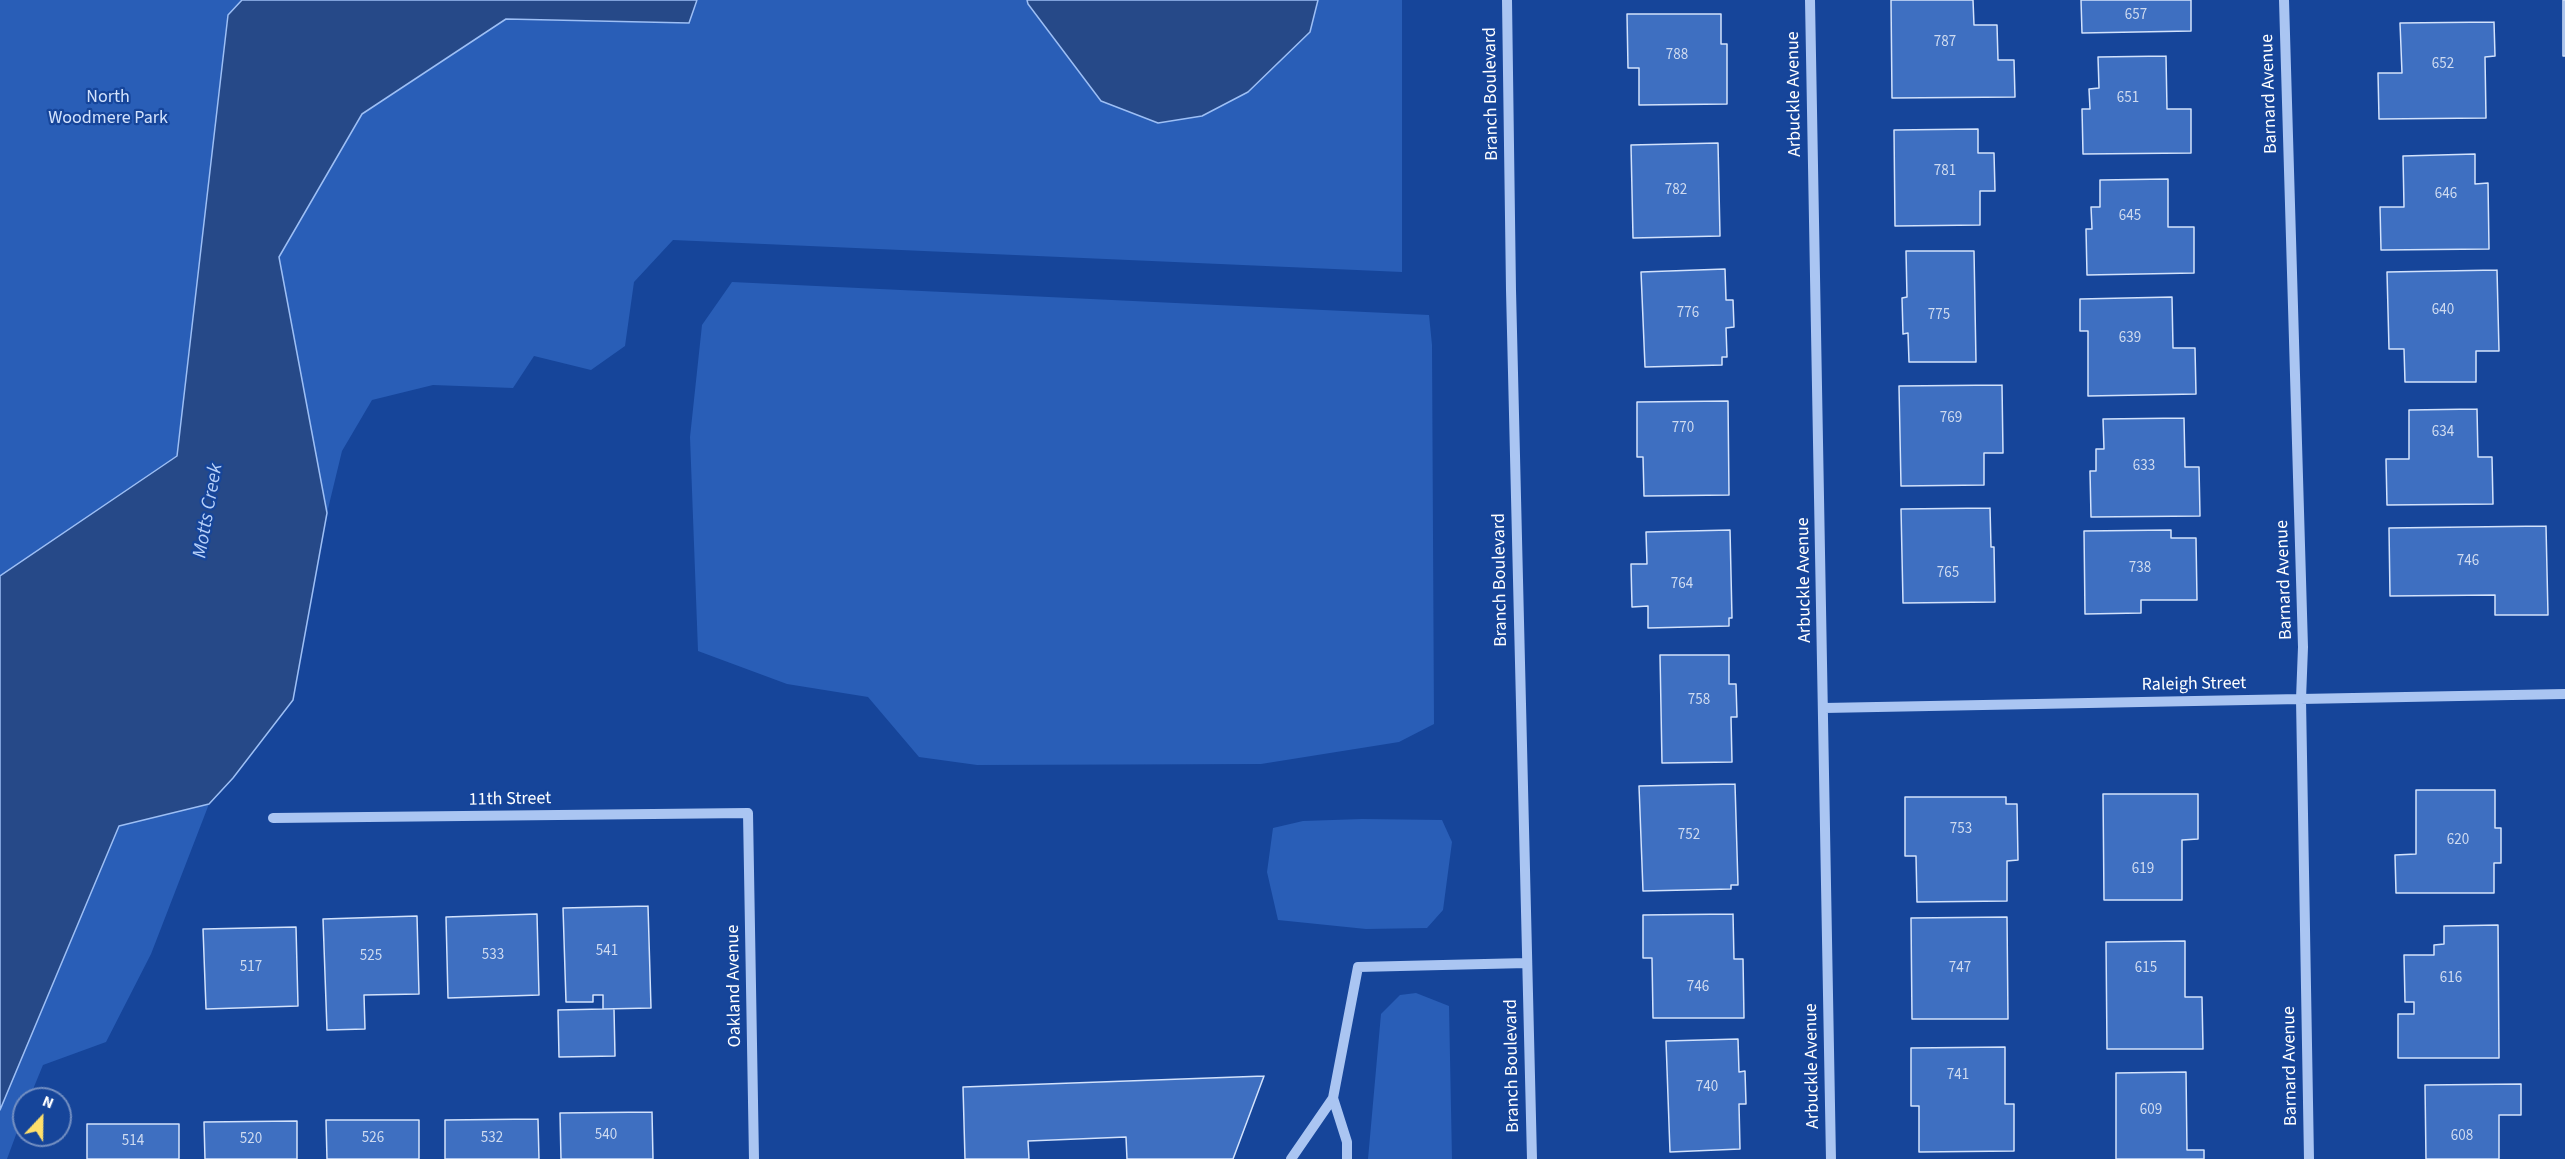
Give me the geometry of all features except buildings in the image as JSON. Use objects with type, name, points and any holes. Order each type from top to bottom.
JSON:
[{"type":"street","name":"Branch Boulevard","points":[[1507,0],[1532,1159]]},
{"type":"street","name":"Arbuckle Avenue","points":[[1810,0],[1831,1159]]},
{"type":"street","name":"Barnard Avenue","points":[[2284,0],[2303,647],[2301,699],[2309,1159]]},
{"type":"street","name":"Raleigh Street","points":[[1824,708],[2565,694]]},
{"type":"street","name":"11th Street","points":[[273,818],[748,813]]},
{"type":"street","name":"Oakland Avenue","points":[[748,813],[754,1159]]},
{"type":"street","points":[[1291,1159],[1333,1098],[1358,967],[1527,963]]},
{"type":"street","points":[[1333,1098],[1347,1142],[1347,1159]]},
{"type":"green space","name":"North Woodmere Park","points":[[0,0],[242,0],[228,15],[177,456],[0,576]]},
{"type":"green space","points":[[698,0],[1027,0],[1028,5],[1101,101],[1310,32],[1318,0],[1402,0],[1402,272],[673,240],[634,282],[625,346],[591,370],[534,356],[513,388],[433,385],[372,400],[342,451],[327,513],[279,257],[362,114],[506,19],[688,23]]},
{"type":"green space","points":[[732,282],[1429,315],[1432,345],[1434,724],[1399,742],[1261,764],[977,765],[919,757],[868,697],[787,684],[698,651],[690,437],[702,325]]},
{"type":"green space","points":[[209,804],[151,954],[106,1042],[43,1065],[34,1087],[12,1087],[12,1145],[7,1159],[0,1159],[0,1110],[119,826]]},
{"type":"green space","points":[[1442,820],[1452,842],[1443,910],[1427,928],[1366,929],[1278,920],[1267,872],[1273,828],[1303,821]]},
{"type":"green space","points":[[1416,993],[1449,1006],[1452,1159],[1368,1159],[1381,1014],[1400,995]]},
{"type":"water","name":"Motts Creek","points":[[242,0],[697,0],[689,23],[506,19],[362,114],[279,257],[327,513],[293,700],[233,778],[209,804],[119,826],[0,1110],[0,576],[177,456],[228,15]]},
{"type":"water","points":[[1027,0],[1318,0],[1310,32],[1248,92],[1202,116],[1158,123],[1101,101]]}]
